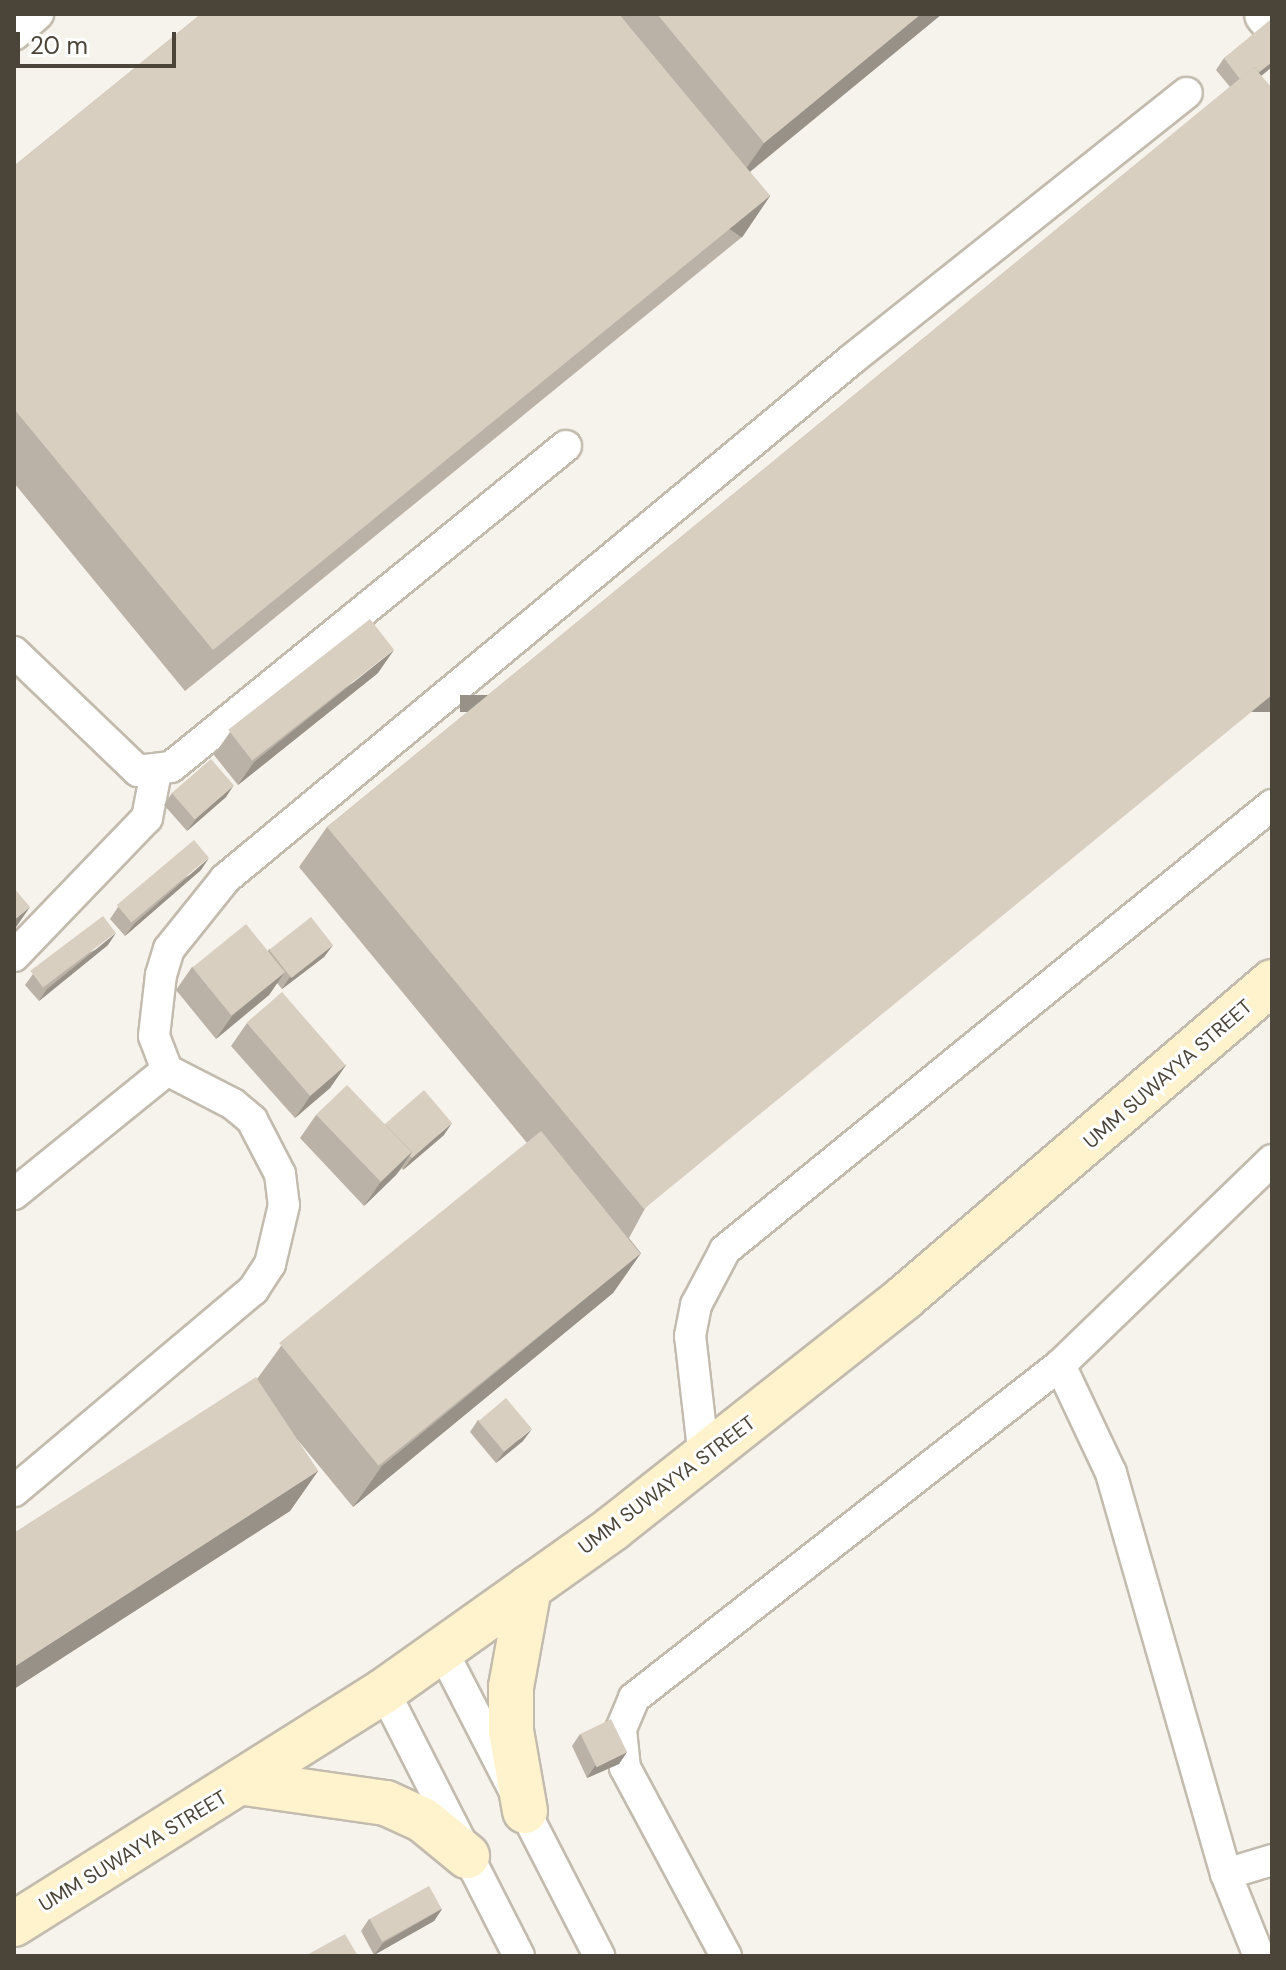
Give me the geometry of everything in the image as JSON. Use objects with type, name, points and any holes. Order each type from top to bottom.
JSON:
[{"type":"street","points":[[1267,14],[1272,20]]},
{"type":"street","name":"UMM SUWAYYA STREET","points":[[14,1924],[245,1783],[443,1652],[704,1458],[1082,1150],[1272,982]]},
{"type":"street","points":[[525,1811],[511,1731],[511,1687],[529,1588]]},
{"type":"street","points":[[245,1783],[386,1803],[423,1820],[467,1856]]},
{"type":"lane","points":[[14,35],[38,14]]},
{"type":"lane","points":[[14,1491],[230,1311],[270,1264],[284,1205],[269,1146],[233,1104],[167,1070],[154,1036],[161,975],[169,949],[225,879],[851,360],[1187,93]]},
{"type":"lane","points":[[14,652],[138,771],[156,772],[186,757],[566,446]]},
{"type":"lane","points":[[14,956],[29,923],[147,818],[156,772]]},
{"type":"lane","points":[[704,1458],[690,1336],[696,1305],[725,1250],[1272,805]]},
{"type":"lane","points":[[14,1194],[167,1070]]},
{"type":"lane","points":[[726,1956],[625,1768],[621,1729],[634,1698],[1060,1365],[1272,1160]]},
{"type":"lane","points":[[1060,1365],[1111,1473],[1226,1874],[1259,1956]]},
{"type":"lane","points":[[443,1652],[599,1956]]},
{"type":"lane","points":[[384,1691],[519,1956]]},
{"type":"lane","points":[[1226,1874],[1272,1860]]},
{"type":"building","points":[[201,14],[619,14],[770,196],[213,650],[14,409],[14,166]]},
{"type":"building","points":[[657,14],[921,14],[764,143]]},
{"type":"building","points":[[1270,20],[1272,62],[1259,72],[1254,67],[1240,79],[1224,58]]},
{"type":"building","points":[[1254,67],[1272,88],[1272,695],[644,1209],[327,827]]},
{"type":"building","points":[[370,619],[394,650],[252,761],[228,730]]},
{"type":"building","points":[[211,759],[234,785],[195,820],[172,793]]},
{"type":"building","points":[[194,840],[209,858],[131,923],[117,905]]},
{"type":"building","points":[[14,888],[30,907],[14,920]]},
{"type":"building","points":[[103,916],[116,933],[43,988],[30,971]]},
{"type":"building","points":[[311,917],[333,945],[291,978],[269,950]]},
{"type":"building","points":[[246,924],[285,972],[231,1016],[192,967]]},
{"type":"building","points":[[282,992],[346,1065],[310,1096],[247,1023]]},
{"type":"building","points":[[347,1085],[412,1152],[381,1182],[316,1115]]},
{"type":"building","points":[[424,1090],[452,1123],[412,1158],[412,1152],[385,1124]]},
{"type":"building","points":[[541,1131],[640,1254],[379,1466],[279,1343]]},
{"type":"building","points":[[256,1377],[318,1471],[14,1667],[14,1533]]},
{"type":"building","points":[[506,1398],[532,1429],[504,1452],[478,1421]]},
{"type":"building","points":[[611,1719],[627,1752],[597,1767],[580,1734]]},
{"type":"building","points":[[429,1886],[442,1909],[382,1942],[370,1919]]},
{"type":"building","points":[[345,1934],[358,1956],[305,1956]]}]
